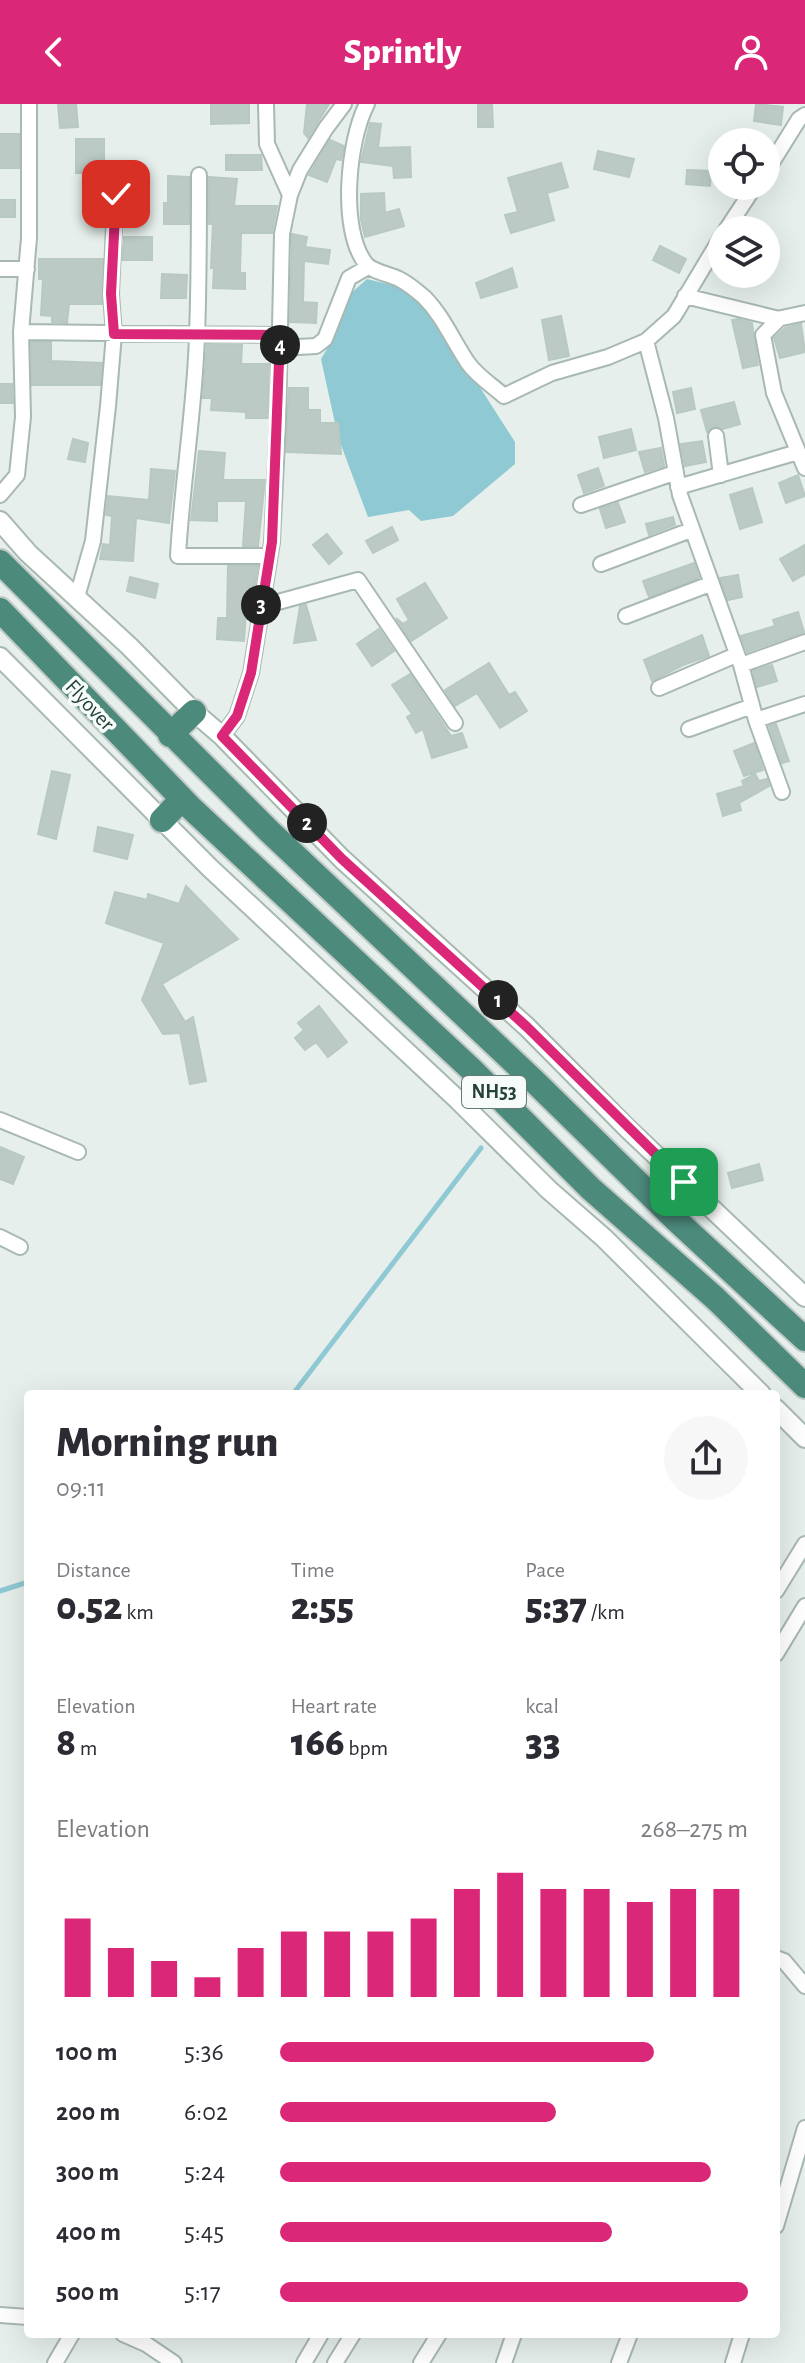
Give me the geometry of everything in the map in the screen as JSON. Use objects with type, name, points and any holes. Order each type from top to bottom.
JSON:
[{"type":"highway","name":"Flyover","points":[[0,562],[170,735]]},
{"type":"highway","name":"Flyover","points":[[0,610],[182,799]]},
{"type":"highway","points":[[170,735],[194,712]]},
{"type":"highway","name":"NH53","points":[[170,735],[675,1219],[805,1339]]},
{"type":"highway","points":[[162,820],[182,799]]},
{"type":"highway","name":"NH53","points":[[182,799],[472,1070],[591,1189],[715,1298],[805,1386]]},
{"type":"street","points":[[0,495],[17,475],[23,417],[21,332],[27,269],[29,104]]},
{"type":"street","points":[[266,104],[267,144],[290,195]]},
{"type":"street","points":[[222,736],[237,716],[251,673],[270,556],[278,421],[282,234],[290,195],[300,170],[344,104]]},
{"type":"street","points":[[367,104],[350,154],[350,208],[359,252],[368,267],[401,280],[423,297],[444,323],[470,366],[504,396],[552,373],[608,357],[646,341],[674,316],[708,259]]},
{"type":"street","points":[[780,150],[799,119],[805,115]]},
{"type":"street","points":[[199,175],[197,336],[189,438],[181,492],[178,556],[270,556]]},
{"type":"street","points":[[77,597],[93,541],[114,334],[111,294],[116,180]]},
{"type":"street","points":[[21,332],[197,336],[316,346],[325,339],[349,278],[368,267]]},
{"type":"street","points":[[0,269],[27,269]]},
{"type":"street","points":[[685,296],[777,319],[805,313]]},
{"type":"street","points":[[777,319],[763,335],[774,393],[805,468]]},
{"type":"street","points":[[646,341],[666,418],[676,480],[691,530],[782,792]]},
{"type":"street","points":[[716,436],[721,475]]},
{"type":"street","points":[[581,505],[676,480],[721,475],[798,452]]},
{"type":"street","points":[[0,521],[28,553],[222,736],[342,859],[527,1027],[627,1128],[805,1297]]},
{"type":"street","points":[[601,564],[691,530]]},
{"type":"street","points":[[260,607],[358,580],[455,723]]},
{"type":"street","points":[[626,616],[710,584]]},
{"type":"street","points":[[659,688],[738,660],[805,642]]},
{"type":"street","points":[[0,657],[265,921],[458,1100],[549,1190],[604,1238],[757,1390]]},
{"type":"street","points":[[689,729],[805,704]]},
{"type":"street","points":[[0,1120],[78,1152]]},
{"type":"street","points":[[0,1237],[20,1247]]},
{"type":"street","points":[[780,1413],[805,1438]]},
{"type":"street","points":[[780,1585],[805,1544]]},
{"type":"street","points":[[780,1647],[805,1606]]},
{"type":"street","points":[[780,1960],[805,1986]]},
{"type":"street","points":[[780,2212],[805,2128]]},
{"type":"street","points":[[0,2315],[24,2317]]},
{"type":"street","points":[[55,2363],[70,2338]]},
{"type":"street","points":[[132,2338],[174,2363]]},
{"type":"street","points":[[304,2363],[319,2338]]},
{"type":"street","points":[[335,2363],[351,2338]]},
{"type":"street","points":[[421,2363],[437,2338]]},
{"type":"street","points":[[504,2363],[513,2338]]},
{"type":"street","points":[[619,2363],[628,2338]]},
{"type":"street","points":[[733,2363],[741,2338]]},
{"type":"water","points":[[367,279],[404,288],[442,328],[515,442],[515,464],[453,516],[421,521],[409,510],[368,517],[338,437],[321,359],[336,334],[349,295]]},
{"type":"building","points":[[58,104],[76,104],[78,127],[60,128]]},
{"type":"building","points":[[211,104],[249,104],[249,123],[211,124]]},
{"type":"building","points":[[307,104],[329,104],[308,138],[304,133]]},
{"type":"building","points":[[478,104],[492,104],[493,127],[478,127]]},
{"type":"building","points":[[756,104],[783,107],[781,125],[754,121]]},
{"type":"building","points":[[370,123],[381,124],[378,148],[410,147],[411,177],[394,178],[393,166],[361,162]]},
{"type":"building","points":[[0,134],[19,134],[19,168],[0,168]]},
{"type":"building","points":[[76,139],[104,139],[104,173],[76,173]]},
{"type":"building","points":[[330,140],[344,146],[341,160],[336,159],[327,182],[309,175]]},
{"type":"building","points":[[598,151],[634,159],[629,177],[594,169]]},
{"type":"building","points":[[226,155],[261,155],[262,170],[226,170]]},
{"type":"building","points":[[561,163],[568,187],[547,193],[554,220],[511,233],[505,215],[518,212],[508,178]]},
{"type":"building","points":[[687,170],[708,171],[708,186],[686,184]]},
{"type":"building","points":[[168,176],[189,177],[189,224],[164,224]]},
{"type":"building","points":[[209,177],[237,179],[234,206],[277,206],[272,233],[241,233],[240,273],[245,273],[245,289],[213,288]]},
{"type":"building","points":[[384,193],[385,213],[399,209],[404,226],[365,237],[361,220],[361,194]]},
{"type":"building","points":[[0,200],[15,200],[15,217],[0,217]]},
{"type":"building","points":[[292,234],[307,237],[305,247],[330,250],[328,264],[304,261],[303,302],[317,303],[316,323],[290,322]]},
{"type":"building","points":[[124,237],[152,237],[152,260],[122,260]]},
{"type":"building","points":[[660,246],[686,259],[679,273],[653,260]]},
{"type":"building","points":[[39,259],[103,259],[102,304],[69,304],[67,323],[52,322],[52,316],[41,315],[43,279],[39,279]]},
{"type":"building","points":[[512,268],[517,287],[481,298],[476,283]]},
{"type":"building","points":[[162,274],[187,275],[186,298],[161,298]]},
{"type":"building","points":[[561,316],[569,356],[549,360],[542,320]]},
{"type":"building","points":[[732,320],[752,323],[758,365],[743,368]]},
{"type":"building","points":[[801,324],[805,352],[780,358],[774,338],[785,328]]},
{"type":"building","points":[[31,342],[51,342],[51,361],[102,363],[100,385],[32,385]]},
{"type":"building","points":[[207,344],[242,345],[241,364],[269,364],[268,418],[246,418],[246,412],[211,410],[212,398],[203,398]]},
{"type":"building","points":[[0,384],[12,384],[13,403],[0,403]]},
{"type":"building","points":[[289,388],[308,388],[308,410],[320,410],[320,423],[338,423],[341,454],[286,452]]},
{"type":"building","points":[[691,388],[695,409],[677,413],[673,392]]},
{"type":"building","points":[[734,402],[740,424],[723,429],[714,426],[707,432],[701,410]]},
{"type":"building","points":[[631,429],[636,450],[604,458],[599,437]]},
{"type":"building","points":[[73,439],[88,443],[85,462],[68,459]]},
{"type":"building","points":[[702,441],[706,462],[685,466],[681,444]]},
{"type":"building","points":[[661,448],[664,466],[645,472],[639,452]]},
{"type":"building","points":[[199,451],[225,453],[223,480],[265,480],[258,546],[243,546],[246,501],[217,501],[217,521],[191,520]]},
{"type":"building","points":[[598,468],[604,486],[584,493],[578,475]]},
{"type":"building","points":[[151,469],[175,471],[169,523],[136,518],[133,561],[100,559],[103,544],[110,545],[112,516],[106,515],[108,496],[149,500]]},
{"type":"building","points":[[798,475],[805,496],[786,503],[779,483]]},
{"type":"building","points":[[752,488],[762,522],[740,529],[730,495]]},
{"type":"building","points":[[618,503],[625,522],[606,528],[600,509]]},
{"type":"building","points":[[673,517],[675,525],[649,535],[646,524]]},
{"type":"building","points":[[392,527],[398,540],[373,553],[366,541]]},
{"type":"building","points":[[327,534],[342,553],[329,564],[313,545]]},
{"type":"building","points":[[805,545],[805,574],[793,581],[780,559]]},
{"type":"building","points":[[694,563],[699,578],[649,597],[643,581]]},
{"type":"building","points":[[228,566],[258,566],[253,597],[247,597],[244,641],[217,639],[218,618],[227,618]]},
{"type":"building","points":[[738,575],[742,597],[728,600],[720,578]]},
{"type":"building","points":[[130,577],[158,584],[155,598],[127,591]]},
{"type":"building","points":[[425,583],[447,618],[411,641],[396,618],[403,624],[409,620],[397,599]]},
{"type":"building","points":[[306,605],[316,640],[294,643],[300,606]]},
{"type":"building","points":[[798,612],[804,632],[747,652],[741,636],[775,626],[773,620]]},
{"type":"building","points":[[379,629],[394,651],[372,666],[357,644]]},
{"type":"building","points":[[702,635],[709,656],[652,681],[644,660]]},
{"type":"building","points":[[489,663],[509,695],[515,692],[527,711],[500,728],[477,693],[455,706],[445,690]]},
{"type":"building","points":[[772,665],[777,681],[757,687],[753,671]]},
{"type":"building","points":[[410,674],[451,736],[462,733],[467,747],[432,758],[423,729],[416,733],[407,717],[412,714],[392,685]]},
{"type":"building","points":[[776,724],[789,761],[782,763],[769,726]]},
{"type":"building","points":[[754,743],[763,770],[744,776],[734,751]]},
{"type":"building","points":[[52,771],[70,775],[56,839],[38,834]]},
{"type":"building","points":[[755,774],[759,781],[767,779],[769,786],[739,803],[741,810],[723,816],[717,794],[744,786],[742,781]]},
{"type":"building","points":[[98,827],[133,835],[127,859],[94,851]]},
{"type":"building","points":[[186,886],[238,939],[162,984],[185,1022],[193,1017],[206,1081],[190,1084],[180,1033],[163,1034],[142,1000],[164,943],[106,923],[115,892],[147,900],[148,894],[179,904]]},
{"type":"building","points":[[319,1006],[347,1042],[328,1057],[316,1042],[305,1050],[295,1038],[304,1030],[298,1023]]},
{"type":"building","points":[[0,1147],[24,1157],[13,1184],[0,1179]]},
{"type":"building","points":[[759,1164],[763,1180],[732,1188],[728,1173]]},
{"type":"waterway","points":[[296,1390],[481,1148]]},
{"type":"waterway","points":[[0,1591],[24,1583]]},
{"type":"route","points":[[116,194],[111,294],[114,334],[280,335],[272,542],[251,673],[237,716],[222,736],[342,859],[527,1027],[684,1182]]}]
